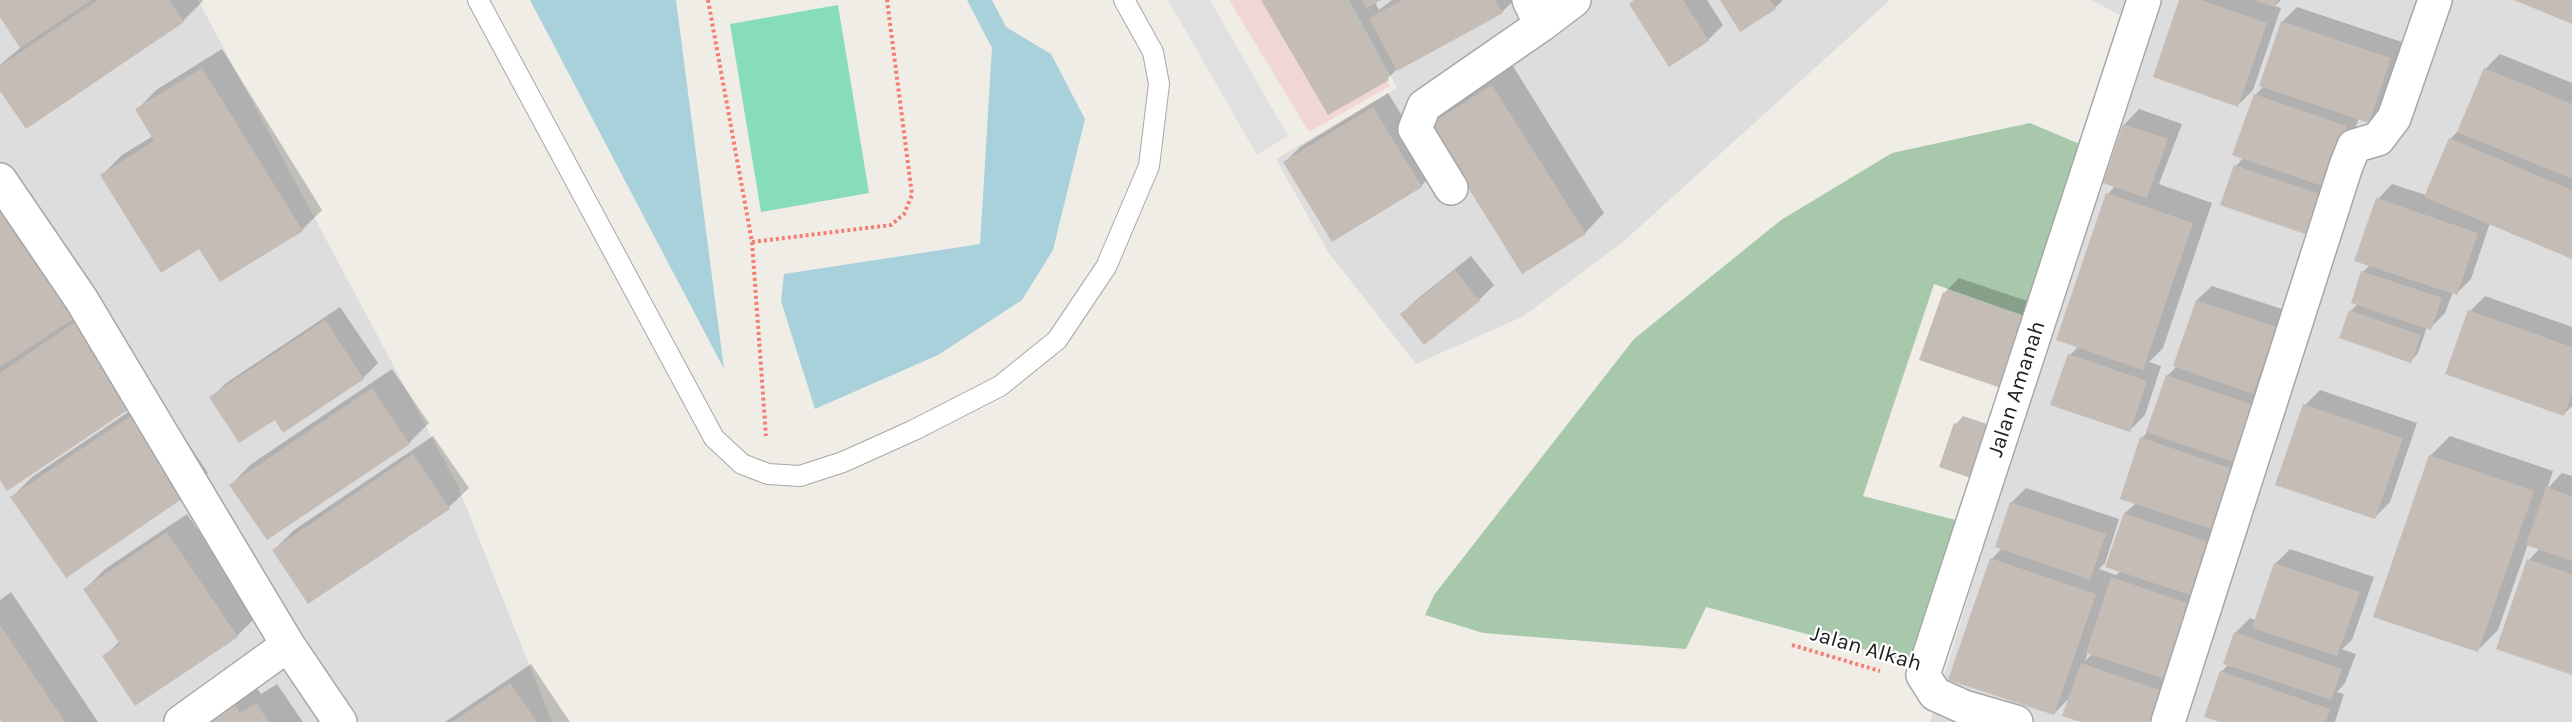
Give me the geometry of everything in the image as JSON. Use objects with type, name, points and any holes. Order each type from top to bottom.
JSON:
[{"type":"street","points":[[1451,188],[1414,129],[1424,105],[1535,13],[1574,0]]},
{"type":"street","name":"Jalan Amanah","points":[[1930,685],[1923,675],[2144,0]]},
{"type":"street","points":[[2168,722],[2346,166],[2355,146],[2378,139],[2394,118],[2435,0]]},
{"type":"street","points":[[0,180],[81,299],[288,645],[340,722]]},
{"type":"street","points":[[181,722],[288,645]]},
{"type":"street","points":[[1930,685],[1935,694],[1962,715],[2016,722]]},
{"type":"lane","points":[[478,0],[714,438],[741,464],[768,474],[800,476],[843,462],[914,430],[1000,386],[1057,340],[1106,267],[1149,166],[1159,84],[1153,52],[1124,0]]},
{"type":"path","points":[[708,0],[752,242],[768,474]]},
{"type":"path","points":[[752,242],[891,225],[904,214],[912,195],[887,0]]},
{"type":"path","name":"Jalan Alkah","points":[[1792,645],[1930,685]]},
{"type":"shaded area","points":[[0,0],[198,0],[458,486],[552,722],[0,722]]},
{"type":"shaded area","points":[[1168,0],[1210,0],[1288,136],[1257,155]]},
{"type":"shaded area","points":[[1229,0],[1343,0],[1390,86],[1309,132]]},
{"type":"shaded area","points":[[1349,0],[1890,0],[1623,242],[1522,317],[1416,364],[1328,252],[1276,159],[1397,88]]},
{"type":"shaded area","points":[[2091,0],[2572,0],[2572,722],[1930,722],[2057,306],[2126,18]]},
{"type":"green space","points":[[838,5],[869,193],[761,212],[730,24]]},
{"type":"green space","points":[[2030,123],[2089,148],[2042,322],[1934,284],[1863,496],[1979,526],[1930,667],[1706,607],[1686,649],[1483,633],[1425,615],[1434,595],[1634,339],[1781,220],[1892,153]]},
{"type":"water","points":[[530,0],[676,0],[724,369]]},
{"type":"water","points":[[967,0],[992,0],[1006,27],[1051,54],[1085,119],[1053,250],[1022,300],[938,355],[815,409],[781,301],[784,274],[980,244],[992,48]]},
{"type":"building","points":[[0,0],[91,0],[20,48],[0,17]]},
{"type":"building","points":[[98,0],[169,0],[184,22],[26,129],[0,91],[0,66]]},
{"type":"building","points":[[1261,0],[1342,0],[1389,80],[1328,115]]},
{"type":"building","points":[[1362,0],[1381,0],[1367,8]]},
{"type":"building","points":[[1402,0],[1495,0],[1503,13],[1397,71],[1369,18]]},
{"type":"building","points":[[1634,0],[1683,0],[1709,41],[1669,67],[1629,4]]},
{"type":"building","points":[[1720,0],[1770,0],[1776,9],[1740,32]]},
{"type":"building","points":[[2179,0],[2201,0],[2267,23],[2238,107],[2153,77]]},
{"type":"building","points":[[2252,0],[2278,0],[2275,7]]},
{"type":"building","points":[[2514,0],[2572,0],[2572,24]]},
{"type":"building","points":[[2281,21],[2391,58],[2369,123],[2259,86]]},
{"type":"building","points":[[202,68],[303,231],[220,282],[199,249],[161,273],[100,175],[154,141],[135,109]]},
{"type":"building","points":[[2484,68],[2572,104],[2572,179],[2457,132]]},
{"type":"building","points":[[1492,85],[1586,234],[1522,274],[1429,125]]},
{"type":"building","points":[[2254,94],[2347,126],[2325,187],[2232,155]]},
{"type":"building","points":[[1373,107],[1422,187],[1332,242],[1283,162]]},
{"type":"building","points":[[2123,124],[2168,139],[2147,198],[2103,183]]},
{"type":"building","points":[[2449,138],[2572,190],[2572,259],[2424,197]]},
{"type":"building","points":[[2234,165],[2323,195],[2308,235],[2220,205]]},
{"type":"building","points":[[2106,193],[2193,223],[2143,370],[2056,340]]},
{"type":"building","points":[[2376,198],[2478,233],[2457,295],[2354,261]]},
{"type":"building","points":[[0,210],[73,319],[0,367]]},
{"type":"building","points":[[1455,270],[1480,301],[1424,345],[1400,314]]},
{"type":"building","points":[[2361,271],[2442,298],[2431,330],[2351,303]]},
{"type":"building","points":[[1943,292],[2031,322],[2007,390],[1919,360]]},
{"type":"building","points":[[2196,300],[2277,327],[2253,394],[2173,366]]},
{"type":"building","points":[[2349,310],[2421,335],[2411,363],[2339,338]]},
{"type":"building","points":[[2468,310],[2572,347],[2572,394],[2564,416],[2445,374]]},
{"type":"building","points":[[325,320],[364,379],[283,433],[275,420],[239,443],[209,397]]},
{"type":"building","points":[[75,322],[132,407],[7,491],[0,480],[0,373]]},
{"type":"building","points":[[2068,354],[2147,381],[2130,432],[2050,405]]},
{"type":"building","points":[[2166,375],[2259,407],[2239,464],[2146,432]]},
{"type":"building","points":[[372,388],[410,444],[267,540],[229,485]]},
{"type":"building","points":[[2303,404],[2403,438],[2375,519],[2275,485]]},
{"type":"building","points":[[135,413],[189,494],[66,578],[10,497]]},
{"type":"building","points":[[1954,423],[1995,437],[1980,481],[1939,467]]},
{"type":"building","points":[[2140,437],[2238,471],[2217,531],[2120,499]]},
{"type":"building","points":[[413,454],[450,509],[308,604],[272,550]]},
{"type":"building","points":[[2429,455],[2534,491],[2478,652],[2373,617]]},
{"type":"building","points":[[2546,487],[2572,496],[2572,561],[2526,545]]},
{"type":"building","points":[[2010,502],[2106,534],[2090,580],[1995,547]]},
{"type":"building","points":[[2124,513],[2211,543],[2193,596],[2105,567]]},
{"type":"building","points":[[167,532],[238,637],[135,706],[102,656],[120,644],[83,589]]},
{"type":"building","points":[[1990,558],[2096,594],[2054,715],[1948,680]]},
{"type":"building","points":[[2527,559],[2572,574],[2572,675],[2496,649]]},
{"type":"building","points":[[2274,563],[2360,592],[2337,656],[2252,628]]},
{"type":"building","points":[[2111,577],[2196,606],[2170,681],[2086,653]]},
{"type":"building","points":[[0,625],[65,722],[2,722],[0,720]]},
{"type":"building","points":[[2234,632],[2342,669],[2331,700],[2223,664]]},
{"type":"building","points":[[2081,663],[2165,692],[2155,722],[2081,722],[2062,716]]},
{"type":"building","points":[[2220,671],[2330,709],[2326,722],[2220,722],[2204,717]]},
{"type":"building","points":[[510,683],[537,722],[452,722]]},
{"type":"building","points":[[228,695],[240,713],[256,703],[269,722],[190,722]]}]
